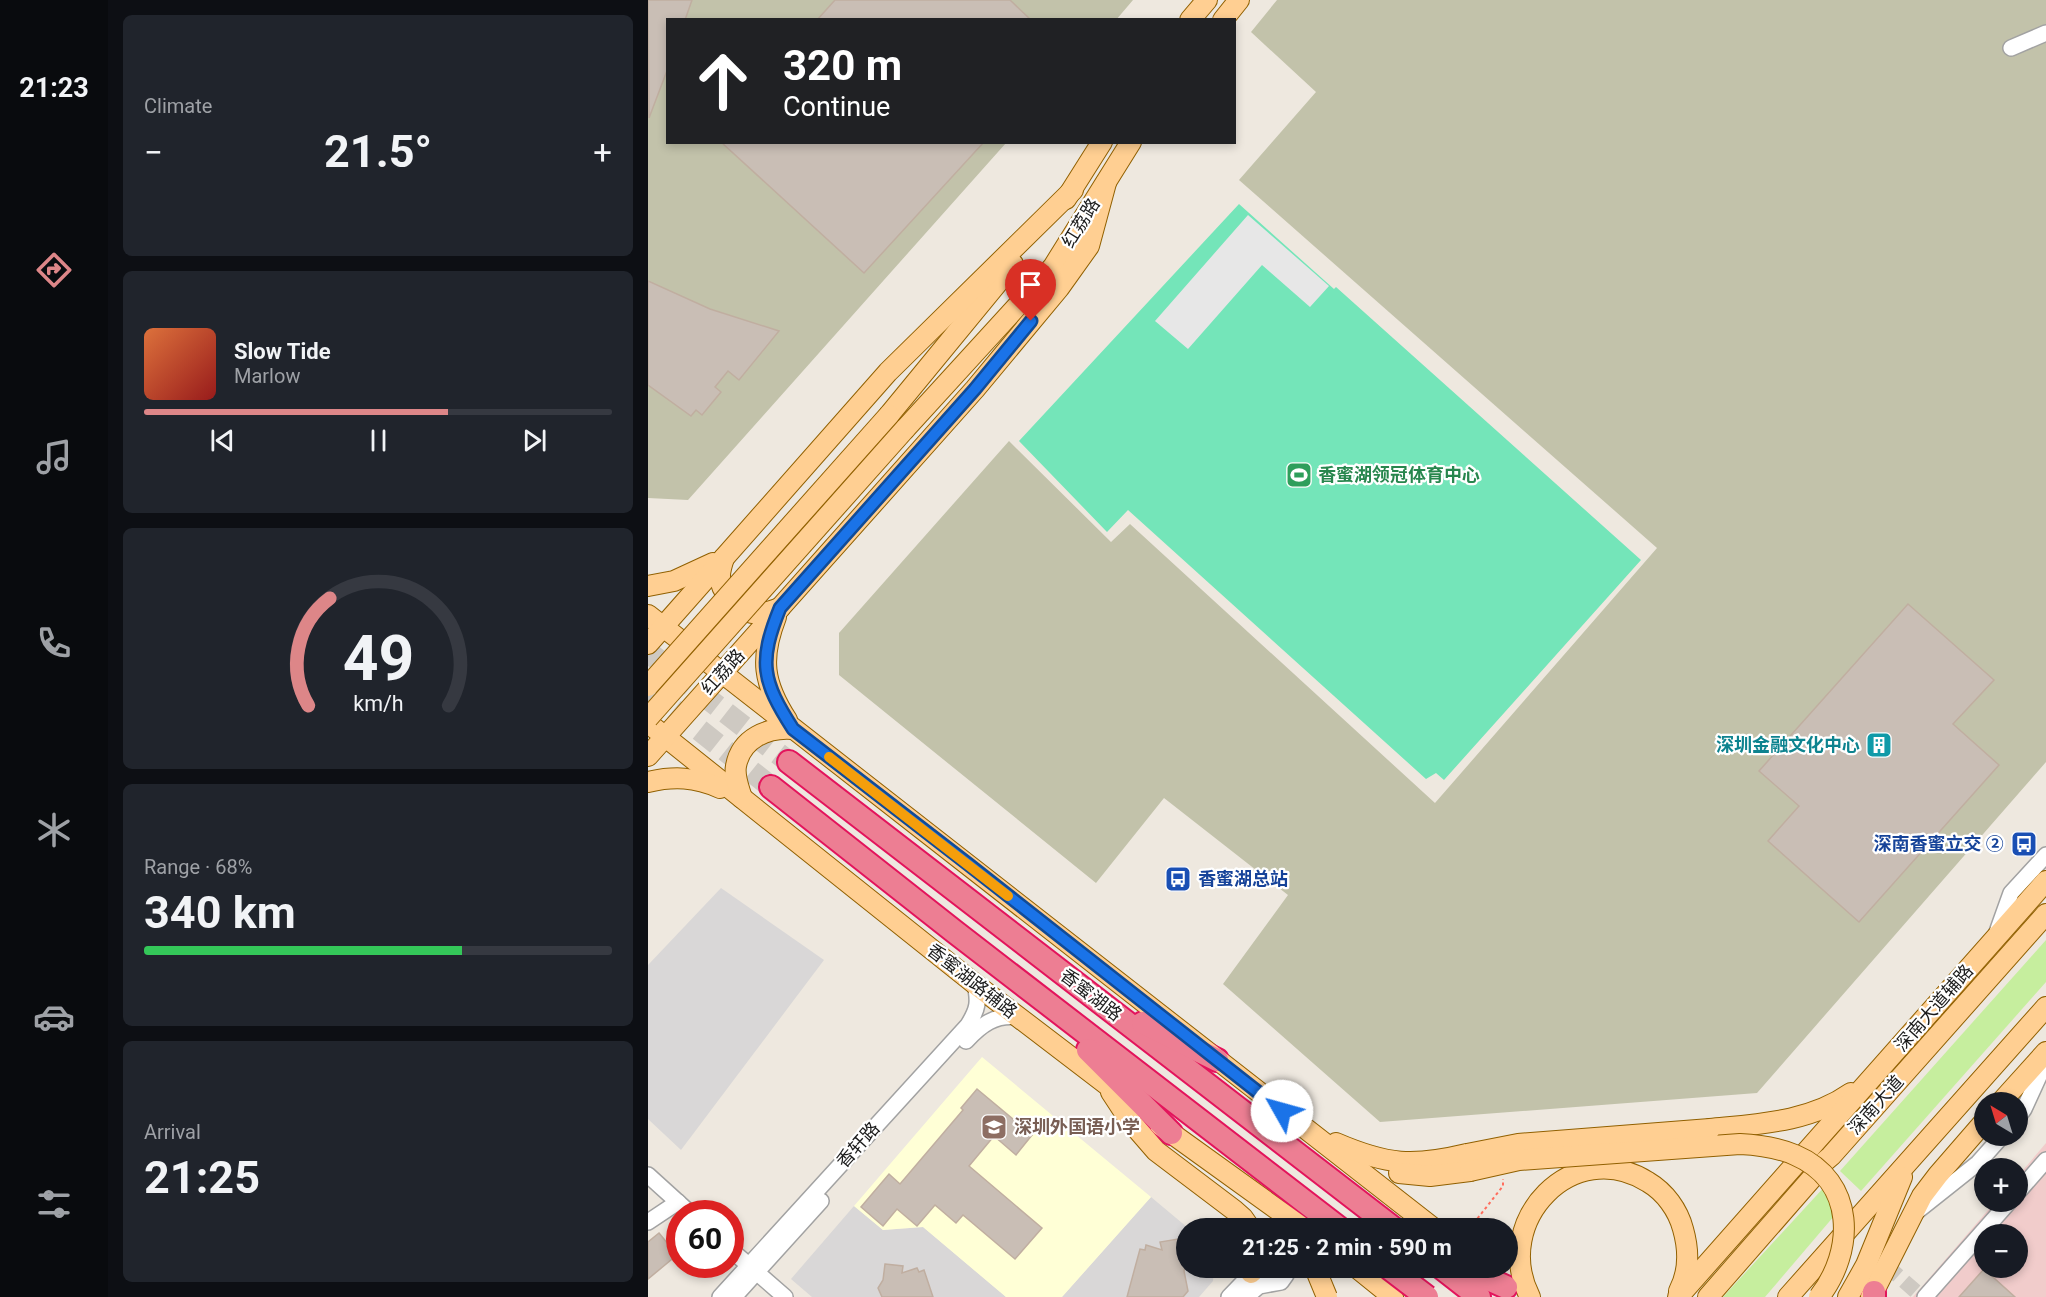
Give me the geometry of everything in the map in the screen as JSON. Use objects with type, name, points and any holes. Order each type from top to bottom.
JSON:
[{"type":"highway","name":"香蜜湖路","points":[[789,762],[1380,1218]]},
{"type":"highway","name":"香蜜湖路","points":[[771,786],[1021,984],[1326,1218]]},
{"type":"highway","points":[[1021,984],[1171,1133]]},
{"type":"highway","points":[[1092,996],[1217,1060]]},
{"type":"highway","points":[[1402,1278],[1427,1297]]},
{"type":"highway","points":[[1455,1278],[1479,1297]]},
{"type":"highway","points":[[1484,1278],[1512,1292]]},
{"type":"main road","points":[[1192,18],[1207,0]]},
{"type":"main road","points":[[1225,18],[1239,0]]},
{"type":"main road","name":"红荔路","points":[[648,686],[889,415],[1073,190],[1101,144]]},
{"type":"main road","name":"红荔路","points":[[648,718],[905,429],[1053,267],[1130,144]]},
{"type":"main road","name":"红荔路","points":[[648,756],[975,389],[1059,288],[1089,246],[1106,183]]},
{"type":"main road","name":"红荔路","points":[[648,644],[655,621],[724,558],[888,372],[1073,190]]},
{"type":"main road","points":[[724,558],[720,576],[724,591],[734,604],[750,613],[764,614],[780,608]]},
{"type":"main road","points":[[648,586],[674,581],[696,573],[724,558]]},
{"type":"main road","points":[[780,608],[770,632],[766,651],[766,669],[769,686],[778,706],[793,729]]},
{"type":"main road","points":[[655,621],[1420,1218]]},
{"type":"main road","name":"香蜜湖路辅路","points":[[648,723],[975,984],[1171,1133],[1289,1218]]},
{"type":"main road","points":[[742,798],[736,768],[740,754],[746,745],[768,731],[779,728],[793,729]]},
{"type":"main road","points":[[648,782],[667,778],[690,778],[742,798]]},
{"type":"main road","name":"深南大道辅路","points":[[1677,1297],[2046,880]]},
{"type":"main road","name":"深南大道","points":[[1708,1297],[1824,1162],[2046,914]]},
{"type":"main road","points":[[1788,1297],[2046,1007]]},
{"type":"main road","points":[[2010,1092],[2046,1052]]},
{"type":"main road","points":[[1337,1154],[1373,1167],[1408,1175],[1440,1176],[1469,1162],[1518,1144],[1766,1124],[1795,1118],[1840,1101],[1883,1066]]},
{"type":"main road","points":[[1107,1084],[1130,1121],[1156,1151],[1243,1218]]},
{"type":"main road","points":[[1298,1124],[1344,1147],[1384,1161],[1519,1160],[1740,1144],[1764,1146],[1797,1156],[1811,1164],[1824,1176],[1841,1204],[1845,1223],[1840,1262],[1819,1297]]},
{"type":"main road","points":[[1868,1296],[1910,1216],[1938,1175],[1974,1134]]},
{"type":"main road","points":[[1848,1297],[1866,1265],[1899,1183],[1922,1146]]},
{"type":"main road","points":[[1530,1297],[1521,1275],[1519,1260],[1524,1225],[1543,1197],[1558,1184],[1575,1174],[1609,1168],[1626,1171],[1653,1185],[1674,1208],[1682,1223],[1688,1256],[1686,1273],[1677,1297]]},
{"type":"main road","points":[[1252,1191],[1278,1218]]},
{"type":"main road","points":[[1311,1278],[1316,1297]]},
{"type":"main road","points":[[1319,1278],[1327,1297]]},
{"type":"main road","points":[[1369,1278],[1393,1297]]},
{"type":"main road","points":[[1494,1278],[1512,1292]]},
{"type":"street","points":[[2011,48],[2046,33]]},
{"type":"street","points":[[1996,937],[2011,893],[2046,855]]},
{"type":"street","name":"香轩路","points":[[735,1297],[753,1269],[968,1024],[975,1014],[979,1000],[975,984]]},
{"type":"street","name":"香轩路","points":[[720,1297],[753,1269],[975,1030],[994,1018],[1018,1017]]},
{"type":"street","points":[[2028,1100],[2046,1061]]},
{"type":"street","points":[[1910,1216],[1971,1168],[1992,1146]]},
{"type":"street","points":[[2028,1181],[2046,1160]]},
{"type":"street","points":[[648,1175],[676,1200]]},
{"type":"street","points":[[648,1222],[666,1210]]},
{"type":"street","points":[[1925,1297],[2000,1212]]},
{"type":"street","points":[[744,1261],[785,1297]]},
{"type":"street","points":[[1229,1297],[1246,1278]]},
{"type":"street","points":[[1246,1297],[1255,1288],[1277,1284],[1285,1278]]},
{"type":"shaded area","points":[[648,0],[1133,0],[1118,18],[666,18],[666,144],[1005,144],[688,500],[648,498]]},
{"type":"shaded area","points":[[1277,0],[2046,0],[2046,762],[1757,1093],[1380,1122],[1223,984],[1288,895],[1164,798],[1096,883],[839,675],[839,633],[1009,441],[1111,542],[1130,524],[1435,803],[1657,548],[1239,180],[1316,92],[1251,32]]},
{"type":"shaded area","points":[[1248,215],[1329,286],[1310,307],[1262,265],[1188,349],[1155,321]]},
{"type":"shaded area","points":[[721,888],[824,960],[681,1150],[648,1119],[648,965]]},
{"type":"shaded area","name":"深圳外国语小学","points":[[982,1057],[1151,1197],[1062,1297],[1006,1297],[923,1227],[883,1230],[854,1206]]},
{"type":"shaded area","points":[[2046,1143],[2046,1297],[1913,1297],[1974,1226],[1974,1278],[2028,1278],[2028,1224],[1976,1224],[1986,1212],[2028,1212],[2028,1164]]},
{"type":"shaded area","points":[[1151,1197],[1176,1218],[1176,1278],[1213,1278],[1199,1297],[1062,1297]]},
{"type":"shaded area","points":[[854,1206],[883,1230],[923,1227],[1006,1297],[812,1297],[791,1279]]},
{"type":"green space","name":"香蜜湖领冠体育中心","points":[[1239,204],[1334,289],[1336,287],[1641,560],[1444,780],[1436,773],[1426,779],[1128,510],[1107,532],[1019,441]]},
{"type":"green space","points":[[2046,940],[2046,982],[1861,1191],[1840,1171]]},
{"type":"green space","points":[[1827,1184],[1846,1202],[1765,1297],[1723,1297]]},
{"type":"building","points":[[648,0],[692,0],[686,18],[666,18],[666,73],[649,118]]},
{"type":"building","points":[[835,0],[1010,0],[1029,18],[819,18]]},
{"type":"building","points":[[723,144],[982,144],[864,273]]},
{"type":"building","points":[[648,281],[710,309],[779,331],[739,380],[728,371],[715,387],[721,392],[702,415],[696,410],[691,416],[648,385]]},
{"type":"building","name":"深圳金融文化中心","points":[[1908,604],[1994,680],[1953,724],[1999,765],[1859,922],[1768,841],[1799,806],[1759,771]]},
{"type":"building","points":[[977,1089],[1032,1135],[1016,1155],[994,1136],[969,1166],[1042,1228],[1015,1259],[963,1215],[956,1223],[935,1205],[917,1226],[897,1209],[883,1226],[861,1207],[889,1174],[900,1184],[963,1110],[961,1108]]},
{"type":"building","points":[[659,1233],[666,1242],[666,1264],[648,1279],[648,1242]]},
{"type":"building","points":[[1176,1239],[1176,1278],[1185,1278],[1188,1291],[1183,1297],[1127,1297],[1140,1249],[1145,1250],[1146,1245],[1162,1250],[1160,1242]]},
{"type":"building","points":[[885,1264],[903,1266],[902,1273],[917,1268],[919,1272],[924,1270],[933,1297],[882,1297],[878,1288],[883,1280]]},
{"type":"building","points":[[1976,1278],[1994,1278],[2015,1297],[1959,1297]]},
{"type":"tunnel","points":[[648,652],[789,762]]},
{"type":"tunnel","points":[[648,689],[771,787]]},
{"type":"tunnel","points":[[1887,1266],[1922,1297]]},
{"type":"slow traffic","points":[[829,757],[1008,896]]},
{"type":"place","name":"香蜜湖领冠体育中心","points":[[1299,475]]},
{"type":"place","name":"深圳金融文化中心","points":[[1879,745]]},
{"type":"place","name":"深南香蜜立交 ②","points":[[2024,844]]},
{"type":"place","name":"香蜜湖总站","points":[[1178,879]]},
{"type":"place","name":"深圳外国语小学","points":[[994,1127]]},
{"type":"route","points":[[1031,321],[975,389],[780,608],[770,632],[766,651],[769,686],[778,706],[793,729],[1282,1111]]}]
